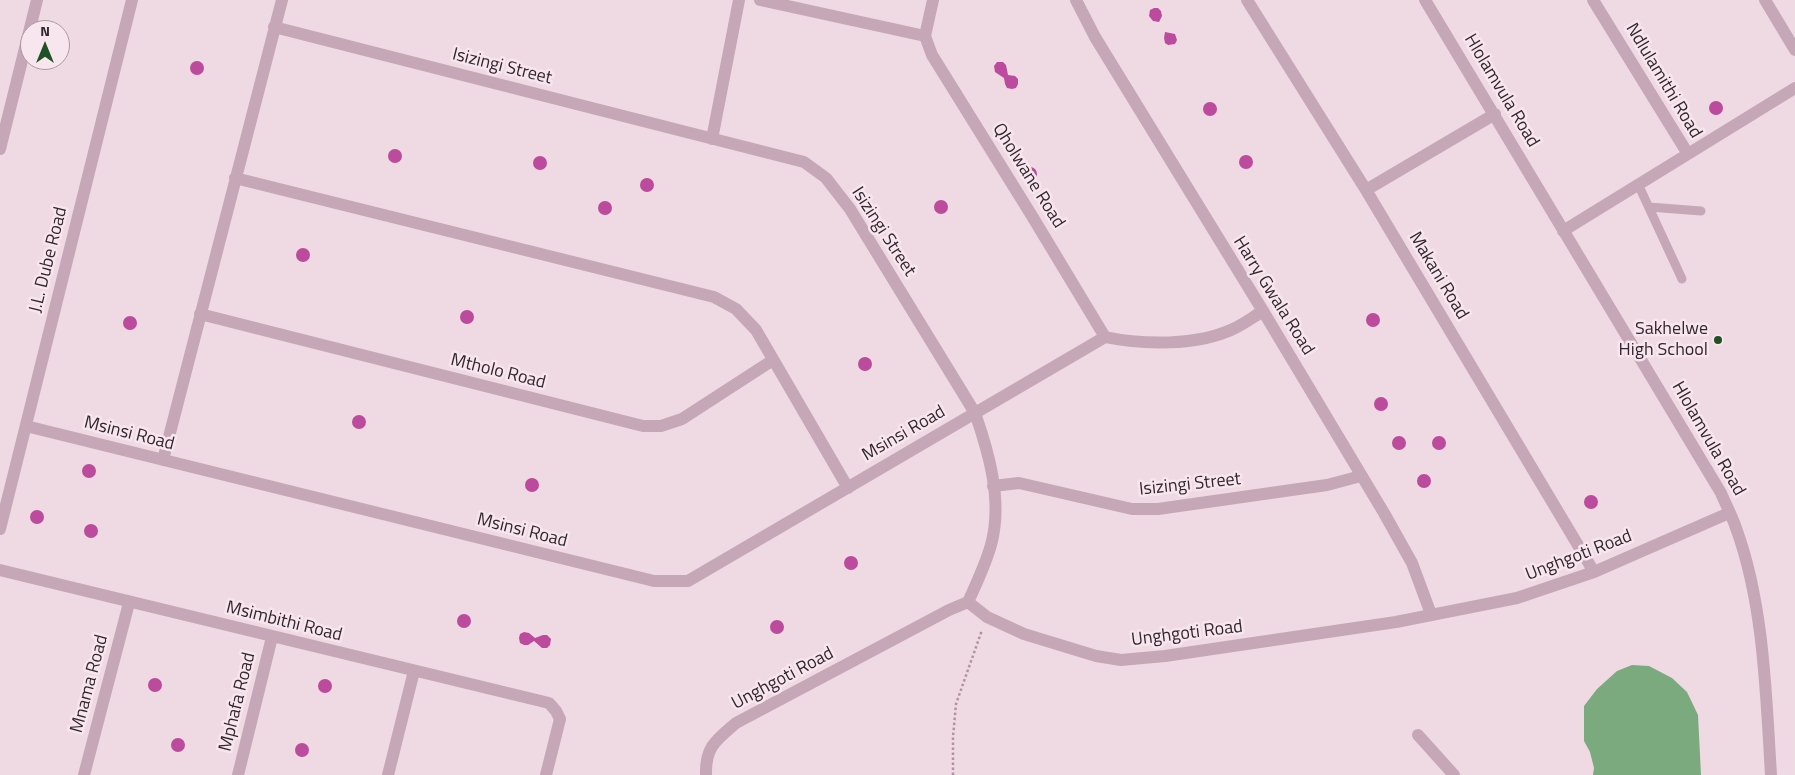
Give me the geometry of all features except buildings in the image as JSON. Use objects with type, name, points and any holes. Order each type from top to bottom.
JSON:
[{"type":"street","points":[[0,149],[37,0]]},
{"type":"street","name":"J.L. Dube Road","points":[[0,529],[132,0]]},
{"type":"street","points":[[163,460],[282,0]]},
{"type":"street","points":[[712,139],[739,0]]},
{"type":"street","points":[[760,0],[925,36],[933,0]]},
{"type":"street","name":"Harry Gwala Road","points":[[1076,0],[1095,37],[1263,311],[1412,563],[1431,614]]},
{"type":"street","name":"Makani Road","points":[[1247,0],[1366,190],[1594,572]]},
{"type":"street","name":"Hlolamvula Road","points":[[1425,0],[1721,493],[1736,528],[1748,569],[1761,637],[1771,775]]},
{"type":"street","name":"Ndlulamithi Road","points":[[1593,0],[1688,154]]},
{"type":"street","points":[[1765,0],[1795,50]]},
{"type":"street","name":"Isizingi Street","points":[[274,27],[804,162],[826,178],[850,209],[975,413],[987,449],[993,486],[1019,483],[1132,509],[1158,509],[1327,485],[1361,476]]},
{"type":"street","name":"Qholwane Road","points":[[925,36],[932,55],[1105,337]]},
{"type":"street","points":[[1563,231],[1795,88]]},
{"type":"street","points":[[1366,190],[1495,114]]},
{"type":"street","points":[[235,178],[714,297],[736,309],[756,330],[848,488]]},
{"type":"street","points":[[1105,337],[1125,341],[1150,342],[1202,339],[1234,329],[1263,311]]},
{"type":"street","name":"Mtholo Road","points":[[200,314],[643,426],[661,426],[682,419],[773,360]]},
{"type":"street","name":"Msinsi Road","points":[[26,426],[654,581],[688,581],[1105,337]]},
{"type":"street","points":[[968,602],[982,570],[992,540],[995,516],[993,486]]},
{"type":"street","name":"Unghgoti Road","points":[[706,775],[706,761],[714,742],[736,723],[949,610],[968,602],[987,617],[1024,634],[1068,649],[1121,660],[1165,656],[1367,626],[1495,604],[1594,572],[1729,513]]},
{"type":"street","name":"Msimbithi Road","points":[[0,570],[129,603],[549,703],[560,719],[546,775]]},
{"type":"street","name":"Mnama Road","points":[[84,775],[129,603]]},
{"type":"street","name":"Mphafa Road","points":[[238,775],[272,637]]},
{"type":"street","points":[[388,775],[414,671]]},
{"type":"street","points":[[1418,735],[1454,775]]},
{"type":"lane","points":[[1638,184],[1682,279]]},
{"type":"lane","points":[[1649,207],[1701,211]]},
{"type":"path","points":[[953,775],[953,737],[956,704],[987,617]]},
{"type":"shaded area","points":[[1632,665],[1649,666],[1672,678],[1687,692],[1698,715],[1701,775],[1593,775],[1594,768],[1590,752],[1584,741],[1584,706],[1597,689],[1617,671]]},
{"type":"place","name":"Sakhelwe High School","points":[[1718,340]]}]
